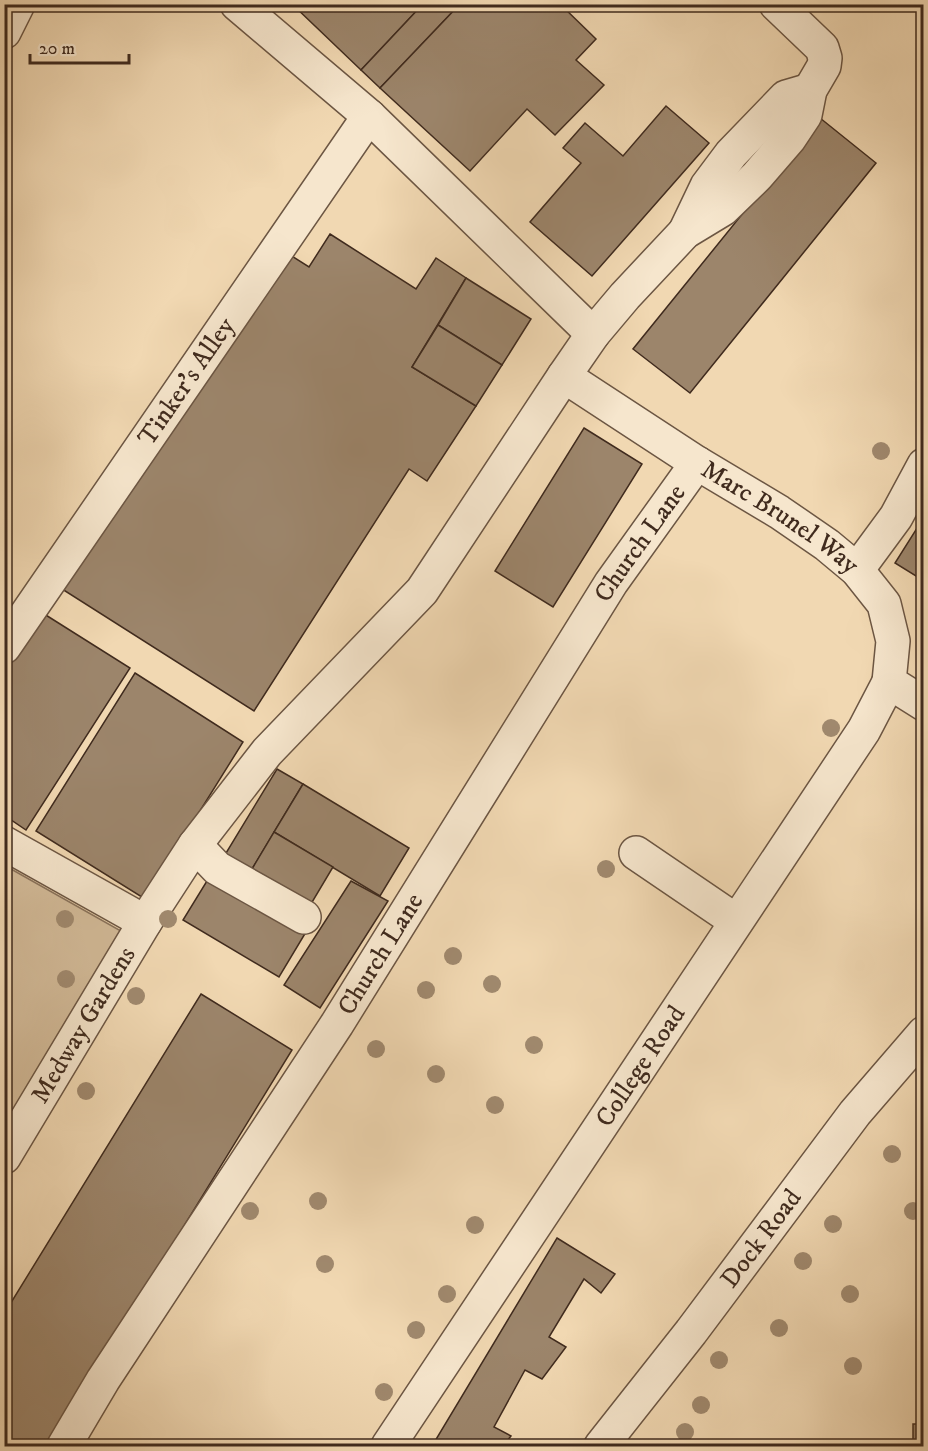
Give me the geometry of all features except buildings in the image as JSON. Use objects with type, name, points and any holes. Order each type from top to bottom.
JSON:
[{"type":"street","points":[[4,33],[18,4]]},
{"type":"street","points":[[237,4],[369,116],[593,334]]},
{"type":"street","name":"Medway Gardens","points":[[4,1157],[145,922],[195,845],[267,752],[422,591],[593,334],[685,232],[723,209],[757,176],[778,153],[805,115],[810,90],[824,66],[825,58],[822,48],[776,4]]},
{"type":"street","name":"Tinker's Alley","points":[[4,647],[369,116]]},
{"type":"street","name":"Marc Brunel Way","points":[[564,376],[697,463],[779,512],[827,545],[857,570],[884,604],[893,641],[889,682]]},
{"type":"street","name":"Church Lane","points":[[64,1446],[103,1380],[337,1024],[611,583],[697,463]]},
{"type":"street","points":[[857,570],[896,517],[924,465]]},
{"type":"street","points":[[889,682],[924,704]]},
{"type":"street","name":"College Road","points":[[388,1446],[864,730],[889,682]]},
{"type":"street","points":[[4,843],[145,922]]},
{"type":"street","points":[[195,845],[217,868],[304,917]]},
{"type":"street","points":[[636,852],[736,921]]},
{"type":"street","name":"Dock Road","points":[[601,1446],[691,1332],[855,1113],[924,1033]]},
{"type":"shaded area","points":[[11,869],[128,935],[5,1140],[4,873]]}]
